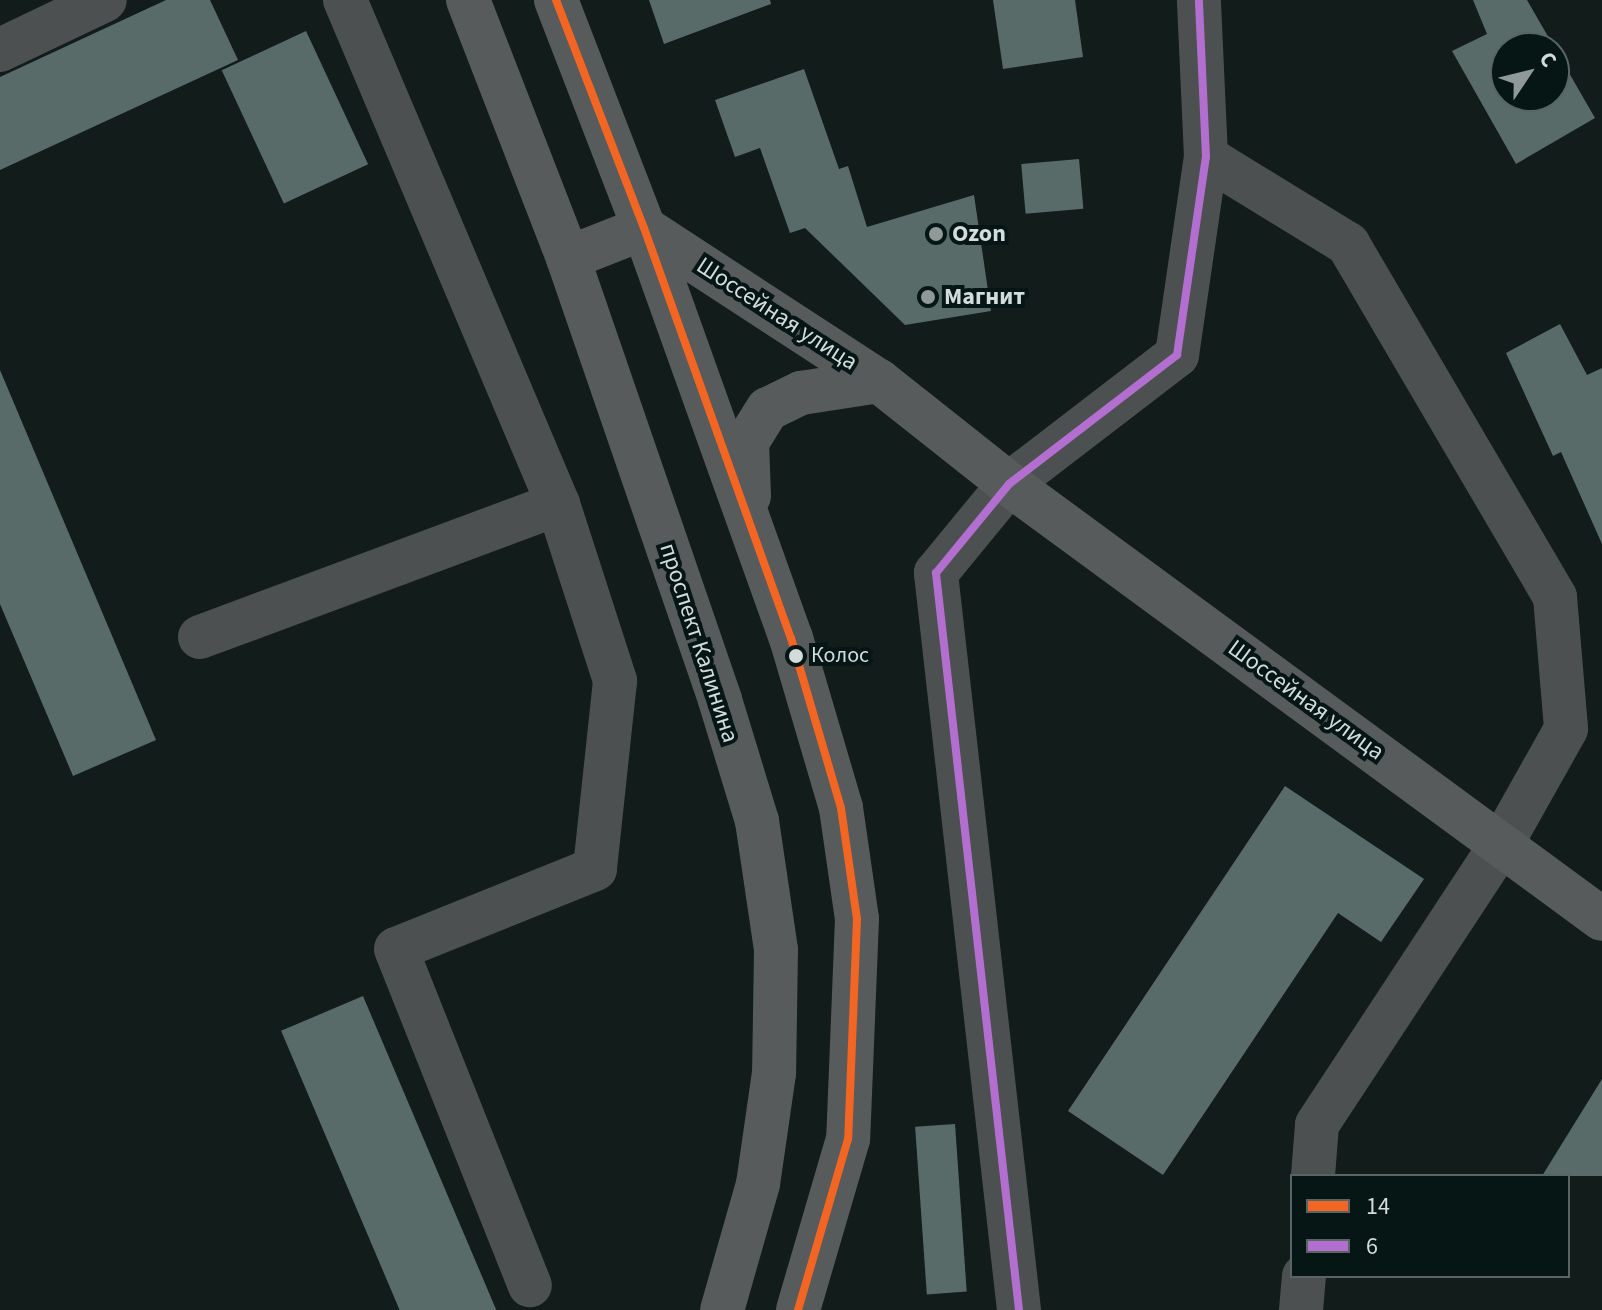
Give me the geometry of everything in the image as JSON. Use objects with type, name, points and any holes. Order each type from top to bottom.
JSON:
[{"type":"main road","name":"проспект Калинина","points":[[468,0],[568,258],[757,821],[776,950],[774,1073],[758,1184],[722,1310]]},
{"type":"main road","points":[[556,0],[644,228],[791,638],[841,808],[857,919],[848,1139],[798,1310]]},
{"type":"main road","points":[[568,258],[644,228]]},
{"type":"main road","name":"Шоссейная улица","points":[[644,228],[879,381],[1009,484],[1602,919]]},
{"type":"main road","points":[[749,523],[747,442],[768,409],[801,393],[879,381]]},
{"type":"street","points":[[0,50],[105,0]]},
{"type":"street","points":[[345,0],[558,504],[615,681],[595,869],[396,949],[530,1285]]},
{"type":"street","points":[[1019,1310],[936,573],[1009,484],[1177,355],[1206,157],[1199,0]]},
{"type":"street","points":[[1206,157],[1348,244],[1555,597],[1566,729],[1502,843],[1317,1125],[1313,1174]]},
{"type":"street","points":[[200,637],[558,504]]},
{"type":"street","points":[[1301,1310],[1304,1278]]},
{"type":"building","points":[[166,0],[210,0],[238,60],[0,170],[0,77]]},
{"type":"building","points":[[649,0],[770,0],[771,4],[664,44]]},
{"type":"building","points":[[993,0],[1075,0],[1083,57],[1003,69]]},
{"type":"building","points":[[1473,0],[1527,0],[1545,32],[1490,32],[1490,112],[1570,112],[1570,75],[1595,118],[1516,164],[1452,51],[1487,34]]},
{"type":"building","points":[[306,31],[368,164],[284,204],[222,70]]},
{"type":"building","points":[[804,69],[839,169],[848,166],[867,227],[974,195],[991,311],[905,325],[805,228],[790,233],[760,148],[735,157],[715,100]]},
{"type":"building","points":[[1079,159],[1083,209],[1026,214],[1021,164]]},
{"type":"building","points":[[1560,324],[1587,375],[1602,368],[1602,544],[1561,452],[1553,456],[1506,353]]},
{"type":"building","points":[[0,370],[156,740],[73,776],[0,604]]},
{"type":"building","points":[[1285,786],[1424,879],[1381,942],[1338,913],[1163,1175],[1068,1111]]},
{"type":"building","points":[[363,996],[496,1310],[400,1310],[281,1031]]},
{"type":"building","points":[[1602,1079],[1602,1176],[1543,1174]]},
{"type":"building","points":[[955,1124],[967,1292],[927,1294],[915,1127]]},
{"type":"transit line","name":"14","points":[[556,0],[644,228],[791,638],[841,808],[857,919],[848,1139],[798,1310]]},
{"type":"transit line","name":"6","points":[[1019,1310],[936,573],[1009,484],[1177,355],[1206,157],[1199,0]]},
{"type":"place","name":"Ozon","points":[[936,234]]},
{"type":"place","name":"Магнит","points":[[928,297]]},
{"type":"place","name":"Колос","points":[[796,656]]}]
